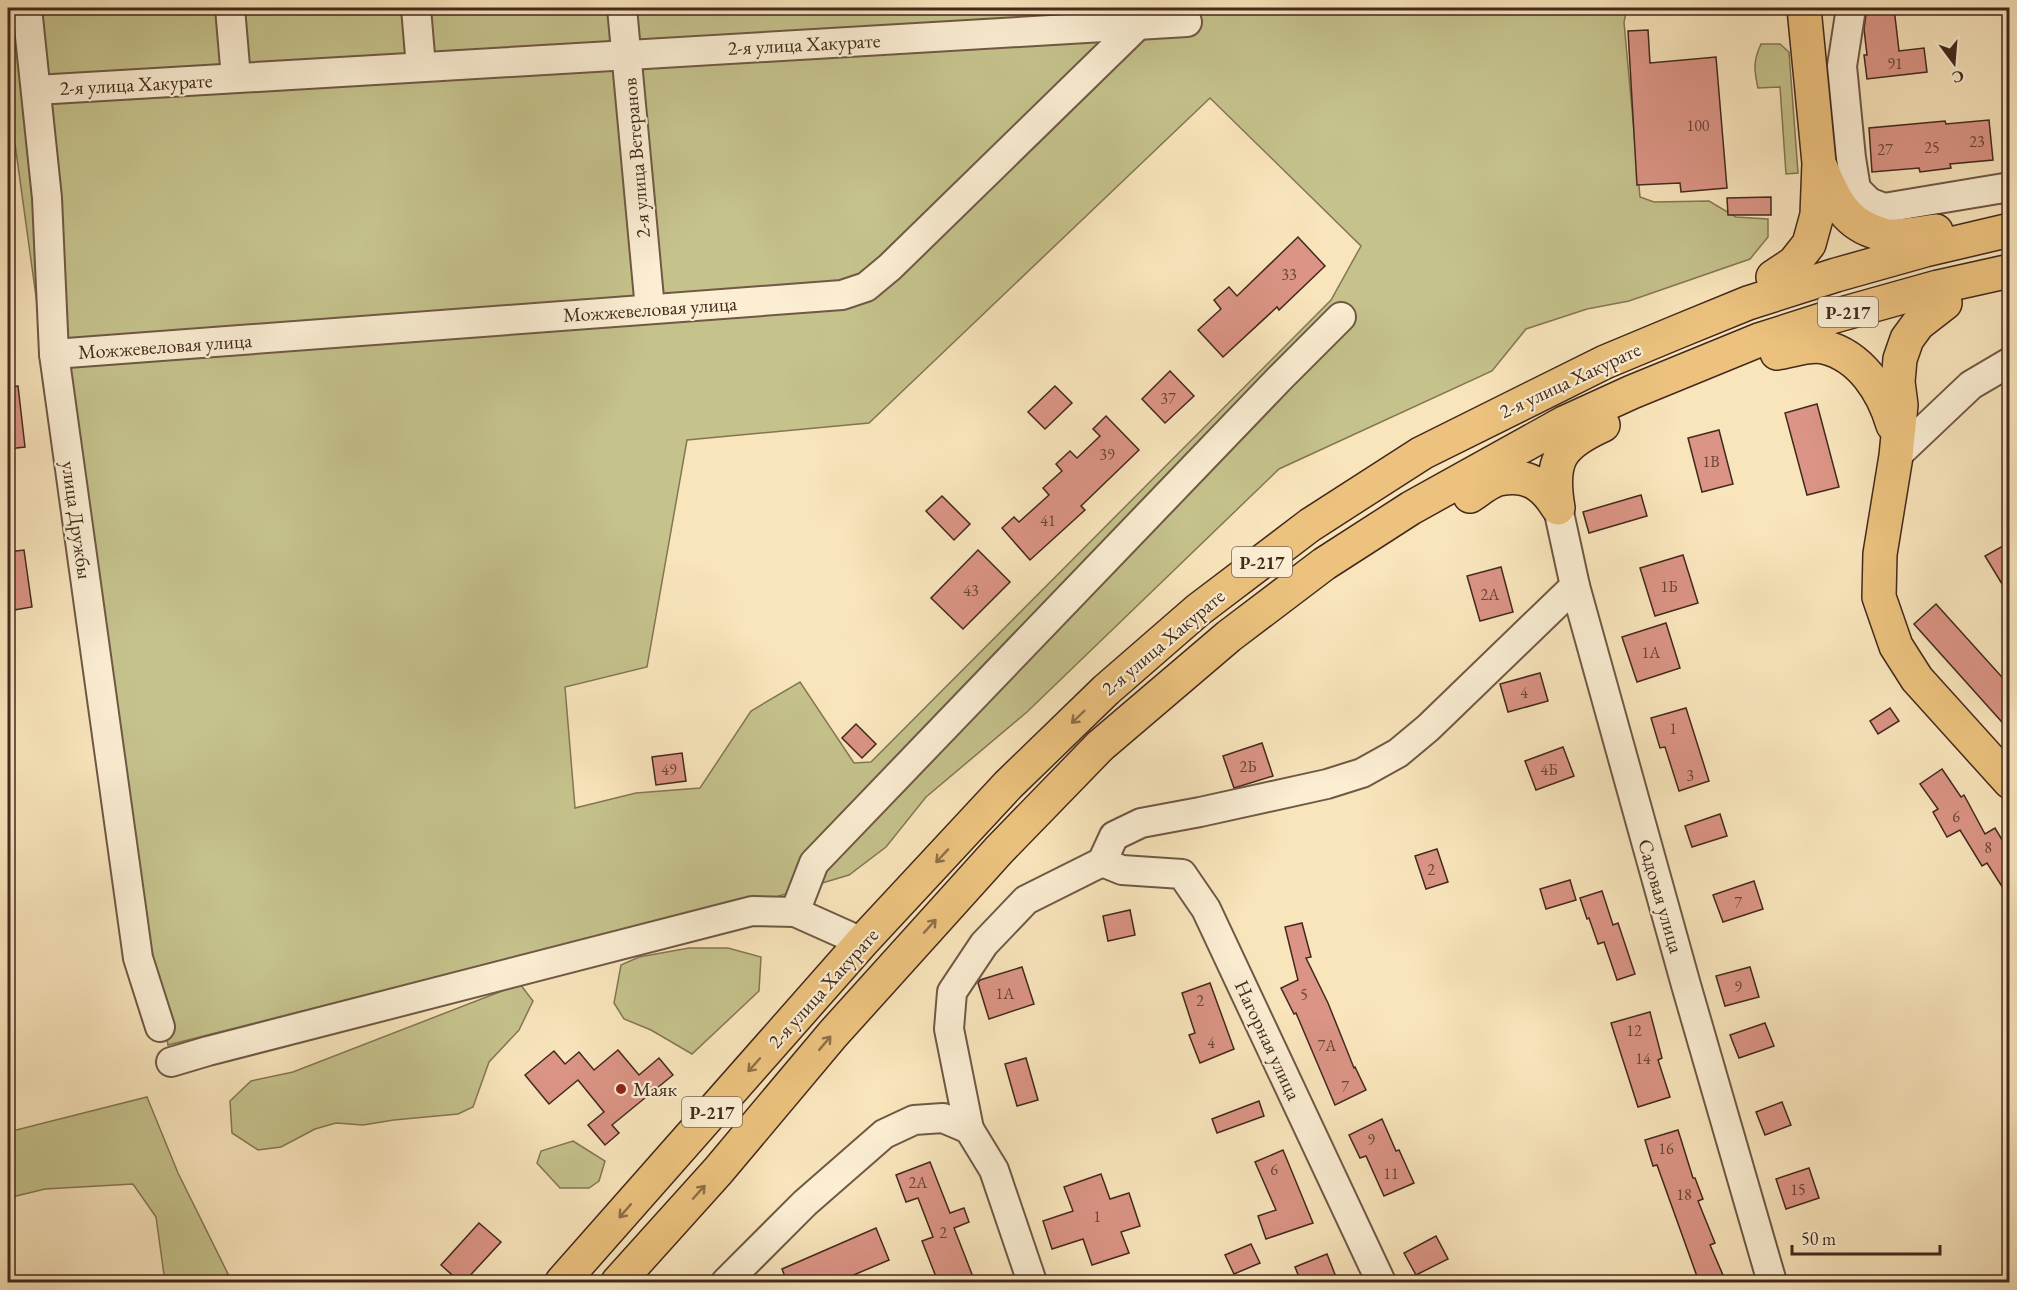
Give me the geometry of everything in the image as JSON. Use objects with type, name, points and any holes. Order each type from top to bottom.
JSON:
[{"type":"main road","points":[[1755,289],[1794,263],[1809,244],[1817,215],[1819,163],[1804,8]]},
{"type":"main road","points":[[1819,163],[1841,209],[1867,229],[1887,236],[2010,222]]},
{"type":"main road","name":"2-я улица Хакурате","points":[[562,1282],[862,942],[1008,785],[1106,690],[1198,610],[1310,525],[1422,453],[1755,289],[2010,231]]},
{"type":"main road","points":[[1755,289],[1928,232]]},
{"type":"main road","name":"2-я улица Хакурате","points":[[628,1275],[833,1034],[999,850],[1050,797],[1100,746],[1229,636],[1324,564],[1411,508],[1564,423],[1642,388],[1767,350],[1831,317],[1938,287],[2010,271]]},
{"type":"main road","points":[[1050,797],[1167,703],[1346,572],[1498,479],[1580,436],[1722,373],[1767,350],[1816,340],[2010,287]]},
{"type":"main road","points":[[1945,303],[1918,324],[1907,339],[1900,359],[1898,382],[1901,405],[1880,554],[1879,597],[1896,646],[1917,679],[2010,782]]},
{"type":"main road","points":[[1767,350],[1823,347],[1850,359],[1876,384],[1887,406],[1897,446]]},
{"type":"main road","points":[[1558,508],[1555,476],[1559,459],[1567,446],[1580,436]]},
{"type":"main road","points":[[1498,479],[1520,477],[1539,484],[1558,508]]},
{"type":"street","name":"улица Дружбы","points":[[27,8],[48,207],[54,354],[138,958],[160,1027]]},
{"type":"street","name":"2-я улица Хакурате","points":[[230,8],[236,78]]},
{"type":"street","points":[[417,8],[421,67]]},
{"type":"street","name":"2-я улица Ветеранов","points":[[622,8],[650,309]]},
{"type":"street","points":[[1851,8],[1842,66],[1856,189],[1869,202],[1884,208],[2010,187]]},
{"type":"street","name":"2-я улица Хакурате","points":[[36,90],[1187,22]]},
{"type":"street","name":"Можжевеловая улица","points":[[54,354],[842,295],[866,287],[890,267],[1139,24]]},
{"type":"street","points":[[795,912],[814,863],[1341,317]]},
{"type":"street","points":[[1897,446],[1971,385],[2010,362]]},
{"type":"street","name":"Садовая улица","points":[[1558,508],[1575,586],[1686,985],[1772,1282]]},
{"type":"street","points":[[1032,1282],[994,1170],[969,1129],[949,1029],[952,992],[984,944],[1026,900],[1102,862],[1114,836],[1141,823],[1327,783],[1362,773],[1398,753],[1428,728],[1575,586]]},
{"type":"street","name":"Нагорная улица","points":[[1102,862],[1122,870],[1182,874],[1206,909],[1381,1282]]},
{"type":"street","points":[[171,1062],[752,911],[795,912],[862,942]]},
{"type":"street","points":[[726,1282],[805,1203],[884,1134],[914,1120],[943,1118],[969,1129]]},
{"type":"shaded area","points":[[8,8],[1627,8],[1624,22],[1640,197],[1654,202],[1709,201],[1736,217],[1768,219],[1768,237],[1750,259],[1629,301],[1587,309],[1526,329],[1492,371],[1279,469],[1027,712],[926,797],[886,847],[849,875],[658,932],[476,967],[168,1045],[96,622],[58,456],[15,144],[8,143]],"holes":[[[1210,98],[1361,246],[1331,300],[871,762],[854,763],[800,682],[751,711],[700,788],[636,793],[575,808],[565,687],[647,667],[687,440],[869,423]]]},
{"type":"shaded area","points":[[1761,44],[1780,44],[1789,52],[1798,173],[1786,174],[1780,87],[1758,88],[1755,66]]},
{"type":"shaded area","points":[[689,948],[728,948],[761,957],[759,991],[692,1054],[651,1030],[624,1019],[614,1003],[621,965],[639,957]]},
{"type":"shaded area","points":[[520,984],[533,1001],[519,1030],[489,1062],[473,1107],[458,1114],[363,1125],[336,1123],[315,1129],[281,1147],[258,1150],[232,1133],[230,1101],[251,1081],[293,1072]]},
{"type":"shaded area","points":[[147,1097],[178,1173],[232,1282],[165,1282],[156,1217],[133,1184],[45,1189],[8,1198],[8,1132]]},
{"type":"shaded area","points":[[573,1141],[605,1161],[599,1181],[589,1188],[560,1188],[537,1163],[541,1151]]},
{"type":"building","points":[[1867,8],[1894,8],[1899,51],[1924,48],[1927,72],[1867,79],[1864,29]]},
{"type":"building","points":[[1648,30],[1650,63],[1716,57],[1727,188],[1681,192],[1680,183],[1637,185],[1628,31]]},
{"type":"building","points":[[1989,120],[1993,160],[1950,164],[1951,168],[1920,172],[1919,168],[1872,172],[1869,128],[1945,121],[1946,124]]},
{"type":"building","points":[[1771,197],[1771,215],[1728,215],[1727,198]]},
{"type":"building","points":[[1298,237],[1325,266],[1279,310],[1277,307],[1223,357],[1198,330],[1221,309],[1214,300],[1229,287],[1237,296]]},
{"type":"building","points":[[1170,371],[1194,396],[1165,423],[1142,399]]},
{"type":"building","points":[[18,386],[25,447],[8,449],[8,387]]},
{"type":"building","points":[[1055,386],[1072,403],[1045,429],[1028,412]]},
{"type":"building","points":[[1817,404],[1839,487],[1807,495],[1785,413]]},
{"type":"building","points":[[1106,416],[1139,450],[1081,506],[1085,510],[1030,560],[1002,528],[1014,517],[1019,522],[1049,495],[1043,488],[1062,471],[1056,464],[1070,451],[1077,458],[1100,436],[1093,429]]},
{"type":"building","points":[[1719,430],[1733,484],[1702,492],[1688,438]]},
{"type":"building","points":[[1641,495],[1647,516],[1589,533],[1583,512]]},
{"type":"building","points":[[942,496],[970,524],[954,540],[926,511]]},
{"type":"building","points":[[2010,542],[2010,597],[1985,556]]},
{"type":"building","points":[[24,550],[32,607],[8,611],[8,552]]},
{"type":"building","points":[[978,550],[1010,582],[963,629],[931,598]]},
{"type":"building","points":[[1683,555],[1698,603],[1655,616],[1640,568]]},
{"type":"building","points":[[1501,567],[1513,612],[1480,621],[1467,576]]},
{"type":"building","points":[[1936,604],[2010,686],[2010,731],[1914,624]]},
{"type":"building","points":[[1666,623],[1680,668],[1637,682],[1622,637]]},
{"type":"building","points":[[1540,673],[1548,701],[1508,712],[1500,684]]},
{"type":"building","points":[[1686,708],[1709,781],[1679,791],[1665,747],[1660,748],[1651,718]]},
{"type":"building","points":[[1890,708],[1899,721],[1878,734],[1870,721]]},
{"type":"building","points":[[856,724],[876,744],[862,758],[842,738]]},
{"type":"building","points":[[1262,743],[1273,776],[1234,788],[1223,756]]},
{"type":"building","points":[[1563,747],[1574,776],[1536,790],[1525,761]]},
{"type":"building","points":[[682,753],[686,781],[656,785],[652,757]]},
{"type":"building","points":[[1942,769],[1961,797],[1964,795],[1985,834],[1995,828],[2010,853],[2010,899],[1987,863],[1982,866],[1960,830],[1947,837],[1933,812],[1938,809],[1920,784]]},
{"type":"building","points":[[1720,814],[1727,836],[1692,847],[1685,826]]},
{"type":"building","points":[[1437,849],[1448,882],[1426,889],[1415,856]]},
{"type":"building","points":[[1570,880],[1576,900],[1546,909],[1540,889]]},
{"type":"building","points":[[1754,881],[1763,909],[1723,922],[1713,895]]},
{"type":"building","points":[[1602,891],[1613,925],[1618,923],[1635,974],[1617,980],[1604,942],[1598,944],[1580,898]]},
{"type":"building","points":[[1130,910],[1135,935],[1108,941],[1103,916]]},
{"type":"building","points":[[1302,923],[1311,957],[1306,958],[1328,1003],[1354,1068],[1366,1090],[1335,1105],[1296,1013],[1294,1014],[1281,988],[1298,980],[1285,927]]},
{"type":"building","points":[[1022,967],[1034,1004],[989,1019],[978,983],[980,980]]},
{"type":"building","points":[[1750,967],[1759,997],[1725,1006],[1716,976]]},
{"type":"building","points":[[1210,983],[1234,1049],[1200,1063],[1189,1035],[1195,1033],[1182,993]]},
{"type":"building","points":[[1650,1012],[1662,1058],[1658,1060],[1670,1097],[1638,1107],[1611,1023]]},
{"type":"building","points":[[1765,1023],[1774,1046],[1739,1058],[1730,1035]]},
{"type":"building","name":"Маяк","points":[[618,1050],[639,1075],[659,1058],[673,1075],[612,1125],[619,1133],[605,1145],[588,1125],[604,1112],[578,1080],[549,1104],[525,1075],[554,1051],[565,1064],[579,1052],[594,1070]]},
{"type":"building","points":[[1026,1058],[1038,1100],[1017,1106],[1005,1064]]},
{"type":"building","points":[[1259,1101],[1264,1116],[1217,1133],[1212,1119]]},
{"type":"building","points":[[1782,1102],[1791,1125],[1765,1135],[1756,1112]]},
{"type":"building","points":[[1382,1119],[1414,1183],[1384,1196],[1366,1156],[1360,1158],[1349,1135]]},
{"type":"building","points":[[1678,1130],[1693,1178],[1695,1178],[1703,1199],[1698,1201],[1715,1243],[1710,1245],[1726,1282],[1699,1282],[1657,1165],[1653,1166],[1645,1140]]},
{"type":"building","points":[[1283,1150],[1313,1223],[1266,1239],[1258,1216],[1276,1210],[1255,1162]]},
{"type":"building","points":[[930,1162],[950,1213],[964,1208],[969,1222],[954,1228],[975,1282],[938,1282],[922,1241],[933,1237],[918,1198],[906,1202],[896,1175]]},
{"type":"building","points":[[1809,1168],[1819,1198],[1786,1209],[1776,1179]]},
{"type":"building","points":[[1101,1174],[1110,1199],[1129,1193],[1140,1226],[1121,1232],[1129,1253],[1092,1265],[1083,1239],[1052,1249],[1043,1221],[1073,1211],[1064,1187]]},
{"type":"building","points":[[479,1223],[501,1242],[464,1282],[460,1282],[441,1265]]},
{"type":"building","points":[[876,1228],[889,1260],[837,1282],[787,1282],[782,1269]]},
{"type":"building","points":[[1436,1236],[1448,1259],[1416,1275],[1404,1253]]},
{"type":"building","points":[[1251,1244],[1260,1263],[1234,1274],[1225,1255]]},
{"type":"building","points":[[1327,1254],[1336,1277],[1322,1282],[1301,1282],[1295,1267]]},
{"type":"place","name":"Маяк","points":[[621,1089]]}]
